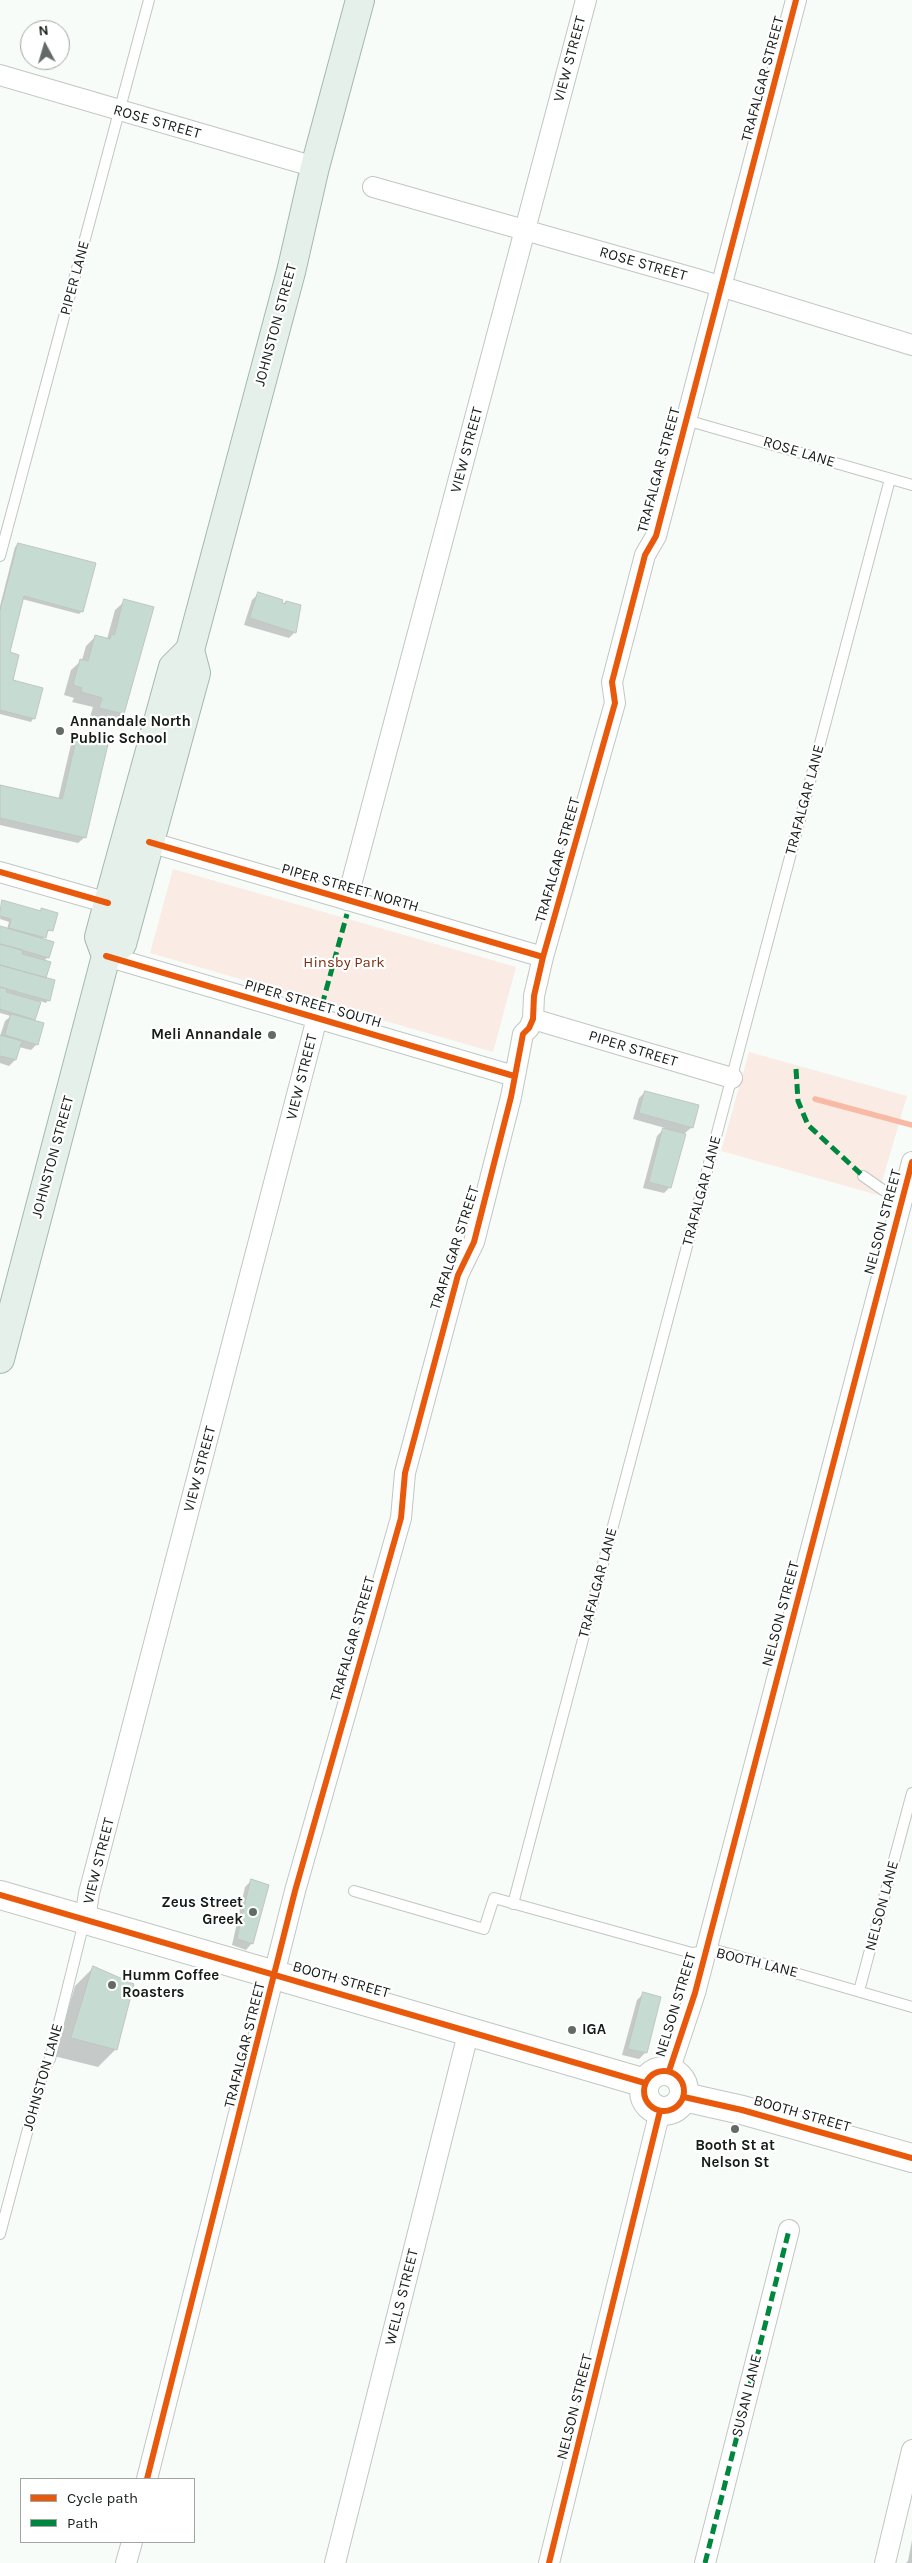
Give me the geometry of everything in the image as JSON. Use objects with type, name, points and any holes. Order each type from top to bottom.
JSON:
[{"type":"main road","name":"JOHNSTON STREET","points":[[106,956],[122,944],[196,672],[190,650],[291,272],[315,167],[360,0]]},
{"type":"main road","name":"JOHNSTON STREET","points":[[0,1358],[106,956],[99,937],[108,903],[173,666],[190,650]]},
{"type":"main road","name":"BOOTH STREET","points":[[0,1895],[469,2030],[645,2083]]},
{"type":"main road","points":[[669,2071],[675,2073],[683,2082],[684,2097],[674,2109],[660,2111],[646,2101],[645,2083],[652,2074],[669,2071]]},
{"type":"main road","name":"BOOTH STREET","points":[[684,2097],[742,2110],[912,2158]]},
{"type":"street","name":"VIEW STREET","points":[[347,900],[586,0]]},
{"type":"street","name":"TRAFALGAR STREET","points":[[147,2478],[276,1974],[295,1890],[401,1518],[405,1473],[458,1275],[474,1242],[511,1096],[523,1034],[529,1028],[533,1019],[534,996],[543,957],[615,703],[612,682],[645,555],[656,536],[796,0]]},
{"type":"street","name":"ROSE STREET","points":[[0,75],[315,167]]},
{"type":"street","name":"ROSE STREET","points":[[373,187],[912,345]]},
{"type":"street","name":"PIPER STREET NORTH","points":[[149,842],[543,957]]},
{"type":"street","points":[[0,872],[108,903]]},
{"type":"street","name":"PIPER STREET SOUTH","points":[[106,956],[514,1076]]},
{"type":"street","name":"VIEW STREET","points":[[85,1919],[89,1894],[317,1018]]},
{"type":"street","name":"PIPER STREET","points":[[533,1019],[732,1078]]},
{"type":"street","name":"NELSON STREET","points":[[669,2071],[695,1992],[912,1162]]},
{"type":"street","name":"WELLS STREET","points":[[335,2563],[469,2030]]},
{"type":"street","name":"NELSON STREET","points":[[549,2563],[660,2111]]},
{"type":"street","name":"SUSAN LANE","points":[[705,2563],[789,2230]]},
{"type":"street","points":[[885,2563],[912,2450]]},
{"type":"street","points":[[126,2563],[132,2543]]},
{"type":"lane","name":"PIPER LANE","points":[[0,556],[149,0]]},
{"type":"lane","name":"ROSE LANE","points":[[686,420],[912,486]]},
{"type":"lane","name":"TRAFALGAR LANE","points":[[513,1904],[890,479]]},
{"type":"lane","points":[[863,1176],[883,1190],[903,1196]]},
{"type":"lane","name":"NELSON LANE","points":[[859,1991],[912,1792]]},
{"type":"lane","name":"BOOTH LANE","points":[[354,1891],[484,1930],[494,1898],[686,1952],[715,1950],[912,2007]]},
{"type":"lane","name":"JOHNSTON LANE","points":[[0,2234],[44,2069],[50,2059],[85,1919]]},
{"type":"green space","name":"Hinsby Park","points":[[173,869],[516,967],[493,1052],[150,953]]},
{"type":"green space","points":[[749,1052],[907,1096],[878,1195],[721,1151]]},
{"type":"building","points":[[18,543],[96,563],[83,612],[24,596],[10,652],[19,655],[13,680],[43,688],[35,719],[0,710],[0,611]]},
{"type":"building","points":[[258,592],[283,600],[282,603],[285,604],[286,601],[301,605],[296,633],[250,618]]},
{"type":"building","points":[[124,599],[154,607],[124,714],[99,708],[102,698],[81,692],[82,688],[73,685],[80,659],[88,661],[95,635],[110,639],[111,634],[114,635]]},
{"type":"building","points":[[78,733],[109,740],[86,838],[0,818],[0,785],[62,799]]},
{"type":"building","points":[[2,900],[41,911],[41,908],[58,913],[53,931],[48,930],[46,938],[9,928],[11,919],[0,916]]},
{"type":"building","points":[[0,926],[54,942],[49,958],[0,944]]},
{"type":"building","points":[[0,944],[23,950],[22,954],[51,962],[46,978],[0,965]]},
{"type":"building","points":[[0,965],[55,980],[50,1001],[0,987]]},
{"type":"building","points":[[0,987],[7,989],[6,992],[41,1002],[35,1020],[0,1009]]},
{"type":"building","points":[[11,1014],[44,1023],[38,1045],[5,1035]]},
{"type":"building","points":[[0,1035],[22,1041],[16,1060],[0,1056]]},
{"type":"building","points":[[645,1091],[699,1105],[693,1128],[639,1113]]},
{"type":"building","points":[[663,1128],[686,1134],[671,1188],[649,1182]]},
{"type":"building","name":"Zeus Street Greek","points":[[251,1879],[269,1885],[253,1944],[237,1939]]},
{"type":"building","points":[[93,1966],[134,1984],[117,2050],[71,2038]]},
{"type":"building","points":[[643,1992],[661,1997],[647,2053],[628,2049]]},
{"type":"waterway","points":[[815,1099],[912,1125]]},
{"type":"marked path","points":[[322,1005],[347,914]]},
{"type":"marked path","points":[[796,1069],[798,1101],[808,1125],[863,1176]]},
{"type":"marked path","points":[[705,2563],[789,2230]]},
{"type":"cycle path","points":[[147,2478],[295,1891],[401,1518],[405,1473],[458,1275],[474,1242],[511,1097],[523,1034],[529,1028],[533,1019],[534,996],[543,957],[615,703],[612,682],[645,555],[656,536],[796,0]]},
{"type":"cycle path","points":[[149,842],[543,957]]},
{"type":"cycle path","points":[[0,872],[108,903]]},
{"type":"cycle path","points":[[106,956],[514,1076]]},
{"type":"cycle path","points":[[669,2071],[695,1993],[912,1162]]},
{"type":"cycle path","points":[[0,1895],[645,2083]]},
{"type":"cycle path","points":[[668,2071],[675,2074],[681,2080],[684,2091],[683,2099],[675,2108],[668,2111],[660,2111],[653,2108],[645,2099],[644,2087],[647,2080],[656,2072],[668,2071]]},
{"type":"cycle path","points":[[684,2097],[742,2110],[912,2158]]},
{"type":"cycle path","points":[[549,2563],[660,2111]]},
{"type":"place","name":"Annandale North Public School","points":[[60,731]]},
{"type":"place","name":"Meli Annandale","points":[[272,1035]]},
{"type":"place","name":"Zeus Street Greek","points":[[253,1912]]},
{"type":"place","name":"Humm Coffee Roasters","points":[[112,1985]]},
{"type":"place","name":"IGA","points":[[572,2030]]},
{"type":"place","name":"Booth St at Nelson St","points":[[735,2129]]}]
